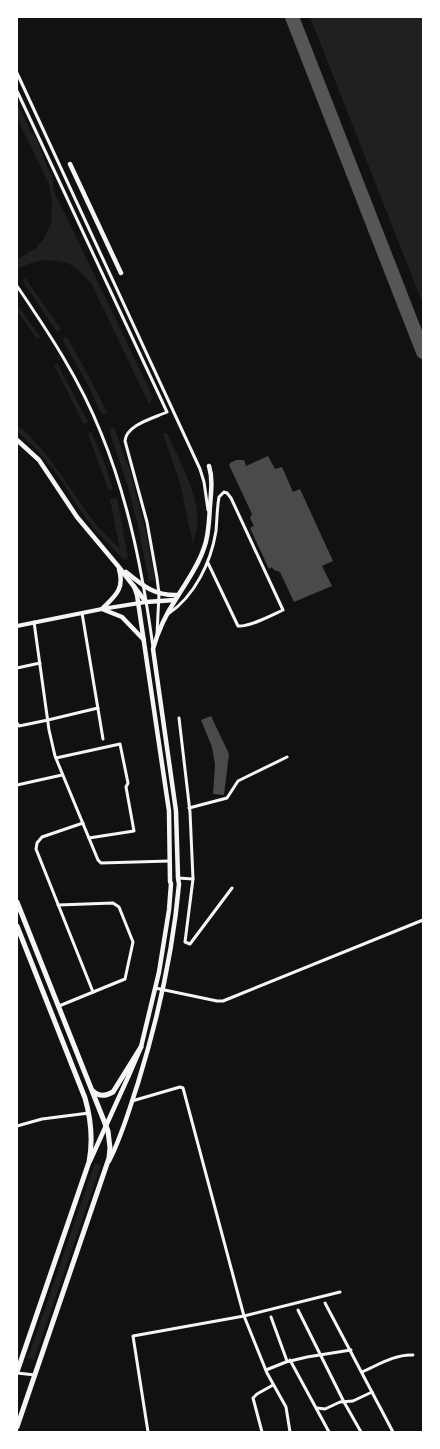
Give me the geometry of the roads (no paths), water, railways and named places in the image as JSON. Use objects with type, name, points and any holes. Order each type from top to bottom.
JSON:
[{"type":"highway","points":[[17,902],[108,1131],[110,1148],[109,1158],[17,1427]]},
{"type":"highway","points":[[17,926],[85,1098],[89,1113],[91,1151],[86,1170],[17,1372]]},
{"type":"highway","points":[[92,1089],[94,1093],[101,1096],[113,1092],[140,1047]]},
{"type":"main road","points":[[70,164],[121,273]]},
{"type":"main road","points":[[17,440],[38,460],[77,517],[146,602],[176,598]]},
{"type":"main road","points":[[104,1171],[117,1145],[154,1030],[164,990],[177,912],[180,884],[178,878],[178,835],[176,811],[153,649],[157,635],[167,615],[176,598],[192,575],[205,548],[211,485],[209,466]]},
{"type":"main road","points":[[118,566],[142,585],[159,594],[176,598]]},
{"type":"main road","points":[[118,566],[122,583],[119,590],[102,609],[122,617],[144,640]]},
{"type":"main road","points":[[86,1170],[130,1076],[140,1047],[156,988],[169,910],[171,884],[170,821],[144,640],[134,586]]},
{"type":"street","points":[[17,73],[200,469],[204,482],[209,518]]},
{"type":"street","points":[[17,91],[167,412],[134,427],[127,433],[125,441],[147,522],[157,578],[159,594],[157,635]]},
{"type":"street","points":[[17,286],[60,352],[82,392],[101,432],[130,522],[146,602],[153,649]]},
{"type":"street","points":[[167,615],[185,600],[208,563],[214,538],[219,497],[224,492],[231,498],[283,610],[249,624],[238,626],[208,563]]},
{"type":"street","points":[[17,626],[146,602]]},
{"type":"street","points":[[82,613],[103,739]]},
{"type":"street","points":[[34,622],[48,720],[56,758],[98,860],[102,863],[170,861]]},
{"type":"street","points":[[17,668],[40,663]]},
{"type":"street","points":[[17,722],[19,726],[98,708]]},
{"type":"street","points":[[179,718],[189,808],[193,879],[185,942],[190,944],[232,888]]},
{"type":"street","points":[[56,758],[120,744],[128,783],[126,787],[134,830],[89,838]]},
{"type":"street","points":[[189,808],[227,798],[238,781],[287,757]]},
{"type":"street","points":[[17,786],[62,775]]},
{"type":"street","points":[[83,823],[42,837],[37,843],[36,849],[93,992]]},
{"type":"street","points":[[178,878],[193,879]]},
{"type":"street","points":[[58,905],[113,903],[119,907],[133,942],[125,979],[59,1006]]},
{"type":"street","points":[[156,988],[217,1001],[222,1000],[423,920]]},
{"type":"street","points":[[132,1100],[180,1087],[183,1088],[244,1316],[266,1370],[286,1407],[290,1432]]},
{"type":"street","points":[[17,1126],[42,1119],[89,1113]]},
{"type":"street","points":[[148,1432],[133,1336],[244,1316],[340,1292]]},
{"type":"street","points":[[325,1303],[393,1432]]},
{"type":"street","points":[[298,1310],[344,1402],[361,1432]]},
{"type":"street","points":[[271,1317],[289,1361],[329,1432]]},
{"type":"street","points":[[266,1370],[289,1361],[351,1350]]},
{"type":"street","points":[[362,1372],[405,1354],[413,1355]]},
{"type":"street","points":[[17,1372],[34,1375]]},
{"type":"street","points":[[262,1432],[253,1398],[273,1385]]},
{"type":"street","points":[[316,1408],[326,1409],[340,1402],[353,1401],[372,1392]]}]
